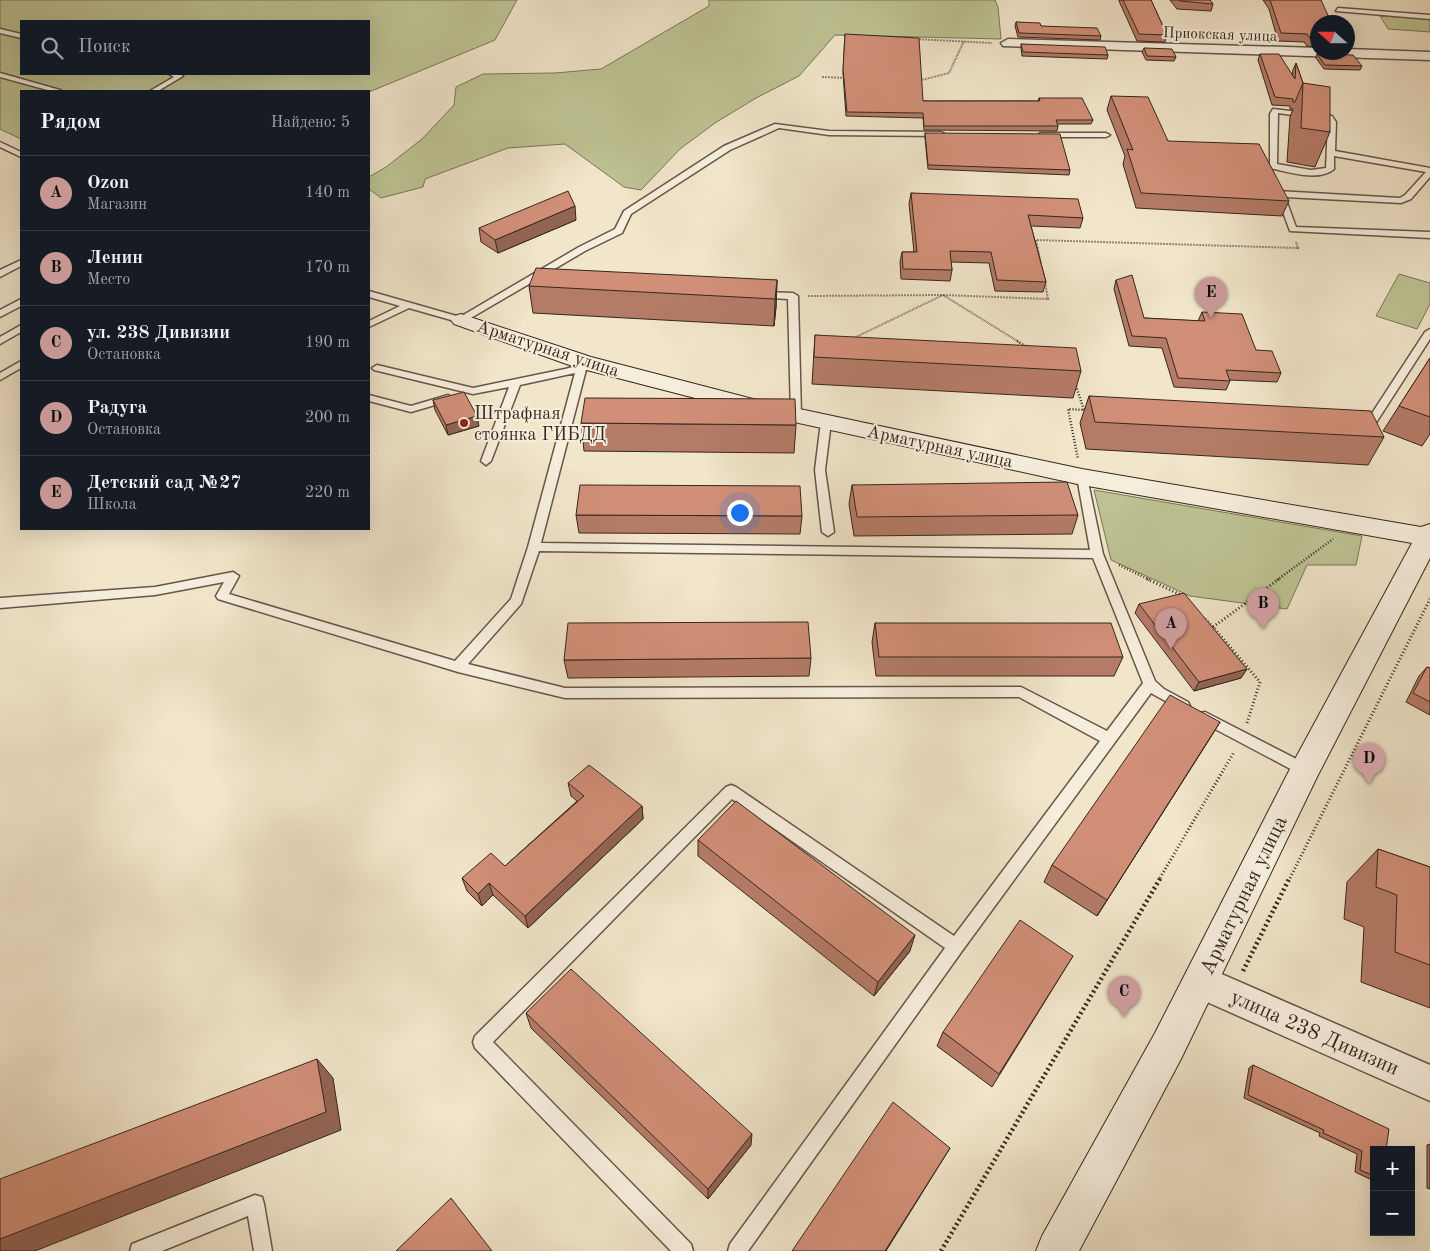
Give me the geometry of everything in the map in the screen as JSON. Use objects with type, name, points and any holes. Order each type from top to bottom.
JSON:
[{"type":"street","name":"Приокская улица","points":[[1008,43],[1430,56]]},
{"type":"street","name":"Арматурная улица","points":[[461,320],[583,362],[826,422],[1082,477],[1354,524],[1429,535],[1305,770],[1163,1055],[1057,1251]]},
{"type":"street","name":"улица 238 Дивизии","points":[[1200,982],[1430,1083]]},
{"type":"lane","points":[[1338,10],[1430,17]]},
{"type":"lane","points":[[0,31],[20,36]]},
{"type":"lane","points":[[0,75],[54,90]]},
{"type":"lane","points":[[155,90],[180,76],[176,75]]},
{"type":"lane","points":[[1273,166],[1318,173],[1330,170],[1332,122],[1329,118],[1276,111],[1274,114],[1273,166],[1275,176]]},
{"type":"lane","points":[[370,294],[461,320],[582,248],[619,231],[627,213],[727,148],[778,126],[829,133],[948,134]]},
{"type":"lane","points":[[1036,134],[1106,135]]},
{"type":"lane","points":[[0,144],[20,154]]},
{"type":"lane","points":[[1281,194],[1401,200],[1408,197],[1430,171],[1331,153]]},
{"type":"lane","points":[[1278,185],[1293,229],[1430,235]]},
{"type":"lane","points":[[0,274],[20,264]]},
{"type":"lane","points":[[753,295],[792,296],[796,415]]},
{"type":"lane","points":[[0,314],[20,303]]},
{"type":"lane","points":[[370,324],[409,305]]},
{"type":"lane","points":[[0,341],[20,329]]},
{"type":"lane","points":[[1348,426],[1368,427],[1430,332]]},
{"type":"lane","points":[[370,398],[411,409],[473,391],[572,371],[583,362]]},
{"type":"lane","points":[[458,667],[516,601],[534,547],[583,362]]},
{"type":"lane","points":[[0,377],[20,365]]},
{"type":"lane","points":[[377,368],[473,391]]},
{"type":"lane","points":[[486,461],[516,382]]},
{"type":"lane","points":[[826,422],[820,470],[828,532]]},
{"type":"lane","points":[[1082,477],[1097,554],[1150,684],[1159,693],[1305,770]]},
{"type":"lane","points":[[534,547],[1097,554]]},
{"type":"lane","points":[[0,603],[155,591],[233,576],[222,596],[458,667],[565,693],[1021,692],[1109,739]]},
{"type":"lane","points":[[737,1251],[956,946],[1150,684]]},
{"type":"lane","points":[[684,1251],[481,1042],[731,791],[956,946]]},
{"type":"lane","points":[[140,1251],[255,1204],[263,1251]]},
{"type":"path","points":[[916,40],[1008,43]]},
{"type":"path","points":[[914,81],[923,81],[949,73],[964,41]]},
{"type":"path","points":[[822,77],[849,78]]},
{"type":"path","points":[[1041,265],[1036,240],[1298,248],[1293,229]]},
{"type":"path","points":[[792,296],[943,295],[1048,299],[1044,282]]},
{"type":"path","points":[[847,342],[943,295]]},
{"type":"path","points":[[943,295],[1032,351]]},
{"type":"path","points":[[1073,376],[1084,410],[1068,409],[1082,477]]},
{"type":"path","points":[[1214,627],[1354,524]]},
{"type":"path","points":[[1097,554],[1186,598]]},
{"type":"path","points":[[1231,995],[1430,599]]},
{"type":"path","points":[[941,1251],[1243,737],[1260,682],[1214,627],[1202,616]]},
{"type":"green space","points":[[0,0],[517,0],[495,40],[370,92],[370,90],[20,90],[20,139],[0,129]]},
{"type":"green space","points":[[709,0],[995,0],[998,7],[1001,39],[835,35],[799,76],[756,98],[715,123],[680,149],[641,190],[624,187],[565,144],[508,148],[425,179],[423,187],[381,198],[370,190],[370,176],[386,167],[422,139],[454,105],[456,87],[483,74],[555,73],[601,69],[709,6]]},
{"type":"green space","points":[[1380,16],[1430,19],[1430,32],[1388,29]]},
{"type":"green space","points":[[1399,274],[1430,283],[1430,304],[1417,329],[1376,316]]},
{"type":"green space","points":[[1094,490],[1362,536],[1356,565],[1307,565],[1287,609],[1190,596],[1111,560]]},
{"type":"building","points":[[1123,0],[1151,0],[1167,35],[1139,34]]},
{"type":"building","points":[[1210,0],[1213,4],[1180,1]]},
{"type":"building","points":[[1270,0],[1321,0],[1328,15],[1310,15],[1310,38],[1307,34],[1281,33]]},
{"type":"building","points":[[1016,22],[1040,23],[1041,26],[1097,28],[1101,36],[1019,33]]},
{"type":"building","points":[[845,34],[919,38],[923,101],[1040,101],[1039,98],[1082,98],[1093,120],[1056,120],[1058,126],[924,126],[923,113],[847,112],[843,69]]},
{"type":"building","points":[[1021,44],[1105,47],[1108,55],[1023,52]]},
{"type":"building","points":[[1144,48],[1172,49],[1176,57],[1147,56]]},
{"type":"building","points":[[1260,54],[1279,54],[1295,79],[1296,63],[1303,83],[1295,102],[1293,102],[1293,99],[1275,97]]},
{"type":"building","points":[[1355,57],[1362,66],[1325,65],[1321,60],[1355,60]]},
{"type":"building","points":[[1303,83],[1330,87],[1330,132],[1301,128]]},
{"type":"building","points":[[1111,96],[1148,97],[1168,141],[1259,144],[1289,201],[1141,193],[1127,149],[1133,150]]},
{"type":"building","points":[[925,133],[1060,134],[1070,170],[928,165]]},
{"type":"building","points":[[568,191],[575,206],[495,240],[479,228]]},
{"type":"building","points":[[911,193],[1078,199],[1083,218],[1028,215],[1046,282],[997,280],[991,252],[950,251],[952,270],[903,269],[902,252],[917,252]]},
{"type":"building","points":[[536,268],[777,280],[775,299],[529,286]]},
{"type":"building","points":[[1132,275],[1144,318],[1205,321],[1202,312],[1242,314],[1256,350],[1272,351],[1281,373],[1226,370],[1230,381],[1178,378],[1166,338],[1132,336],[1116,280]]},
{"type":"building","points":[[815,335],[1076,348],[1081,371],[814,357]]},
{"type":"building","points":[[1430,358],[1430,417],[1399,406]]},
{"type":"building","points":[[464,392],[477,416],[446,425],[433,400]]},
{"type":"building","points":[[1089,396],[1371,411],[1384,437],[1095,422]]},
{"type":"building","points":[[585,398],[795,399],[796,425],[581,423]]},
{"type":"building","points":[[1067,482],[1078,515],[857,517],[852,485]]},
{"type":"building","points":[[580,485],[800,486],[802,516],[576,515]]},
{"type":"building","points":[[1184,593],[1247,669],[1199,682],[1139,604]]},
{"type":"building","points":[[808,622],[811,658],[564,660],[568,623]]},
{"type":"building","points":[[875,623],[1111,623],[1123,657],[879,657]]},
{"type":"building","points":[[1427,667],[1430,668],[1430,702],[1413,693]]},
{"type":"building","points":[[1170,695],[1220,722],[1107,900],[1052,865]]},
{"type":"building","points":[[589,765],[642,806],[525,916],[489,883],[478,894],[462,878],[491,853],[505,866],[584,796],[568,783]]},
{"type":"building","points":[[736,801],[915,935],[878,982],[698,840]]},
{"type":"building","points":[[1378,849],[1430,867],[1430,965],[1395,952],[1397,895],[1376,887]]},
{"type":"building","points":[[1020,920],[1073,956],[999,1074],[943,1032]]},
{"type":"building","points":[[571,969],[752,1134],[708,1189],[526,1013]]},
{"type":"building","points":[[317,1059],[326,1112],[0,1239],[0,1179]]},
{"type":"building","points":[[1253,1065],[1389,1129],[1387,1146],[1370,1146],[1370,1174],[1360,1170],[1362,1151],[1323,1133],[1324,1130],[1248,1095]]},
{"type":"building","points":[[893,1102],[950,1148],[885,1251],[792,1251]]},
{"type":"building","points":[[451,1198],[492,1251],[396,1251]]},
{"type":"place","name":"Детский сад №27","points":[[1211,318]]},
{"type":"place","name":"Штрафная стоянка ГИБДД","points":[[464,423]]},
{"type":"place","name":"Ленин","points":[[1263,629]]},
{"type":"place","name":"Ozon","points":[[1171,649]]},
{"type":"place","name":"Радуга","points":[[1369,784]]},
{"type":"place","name":"ул. 238 Дивизии","points":[[1124,1017]]}]
